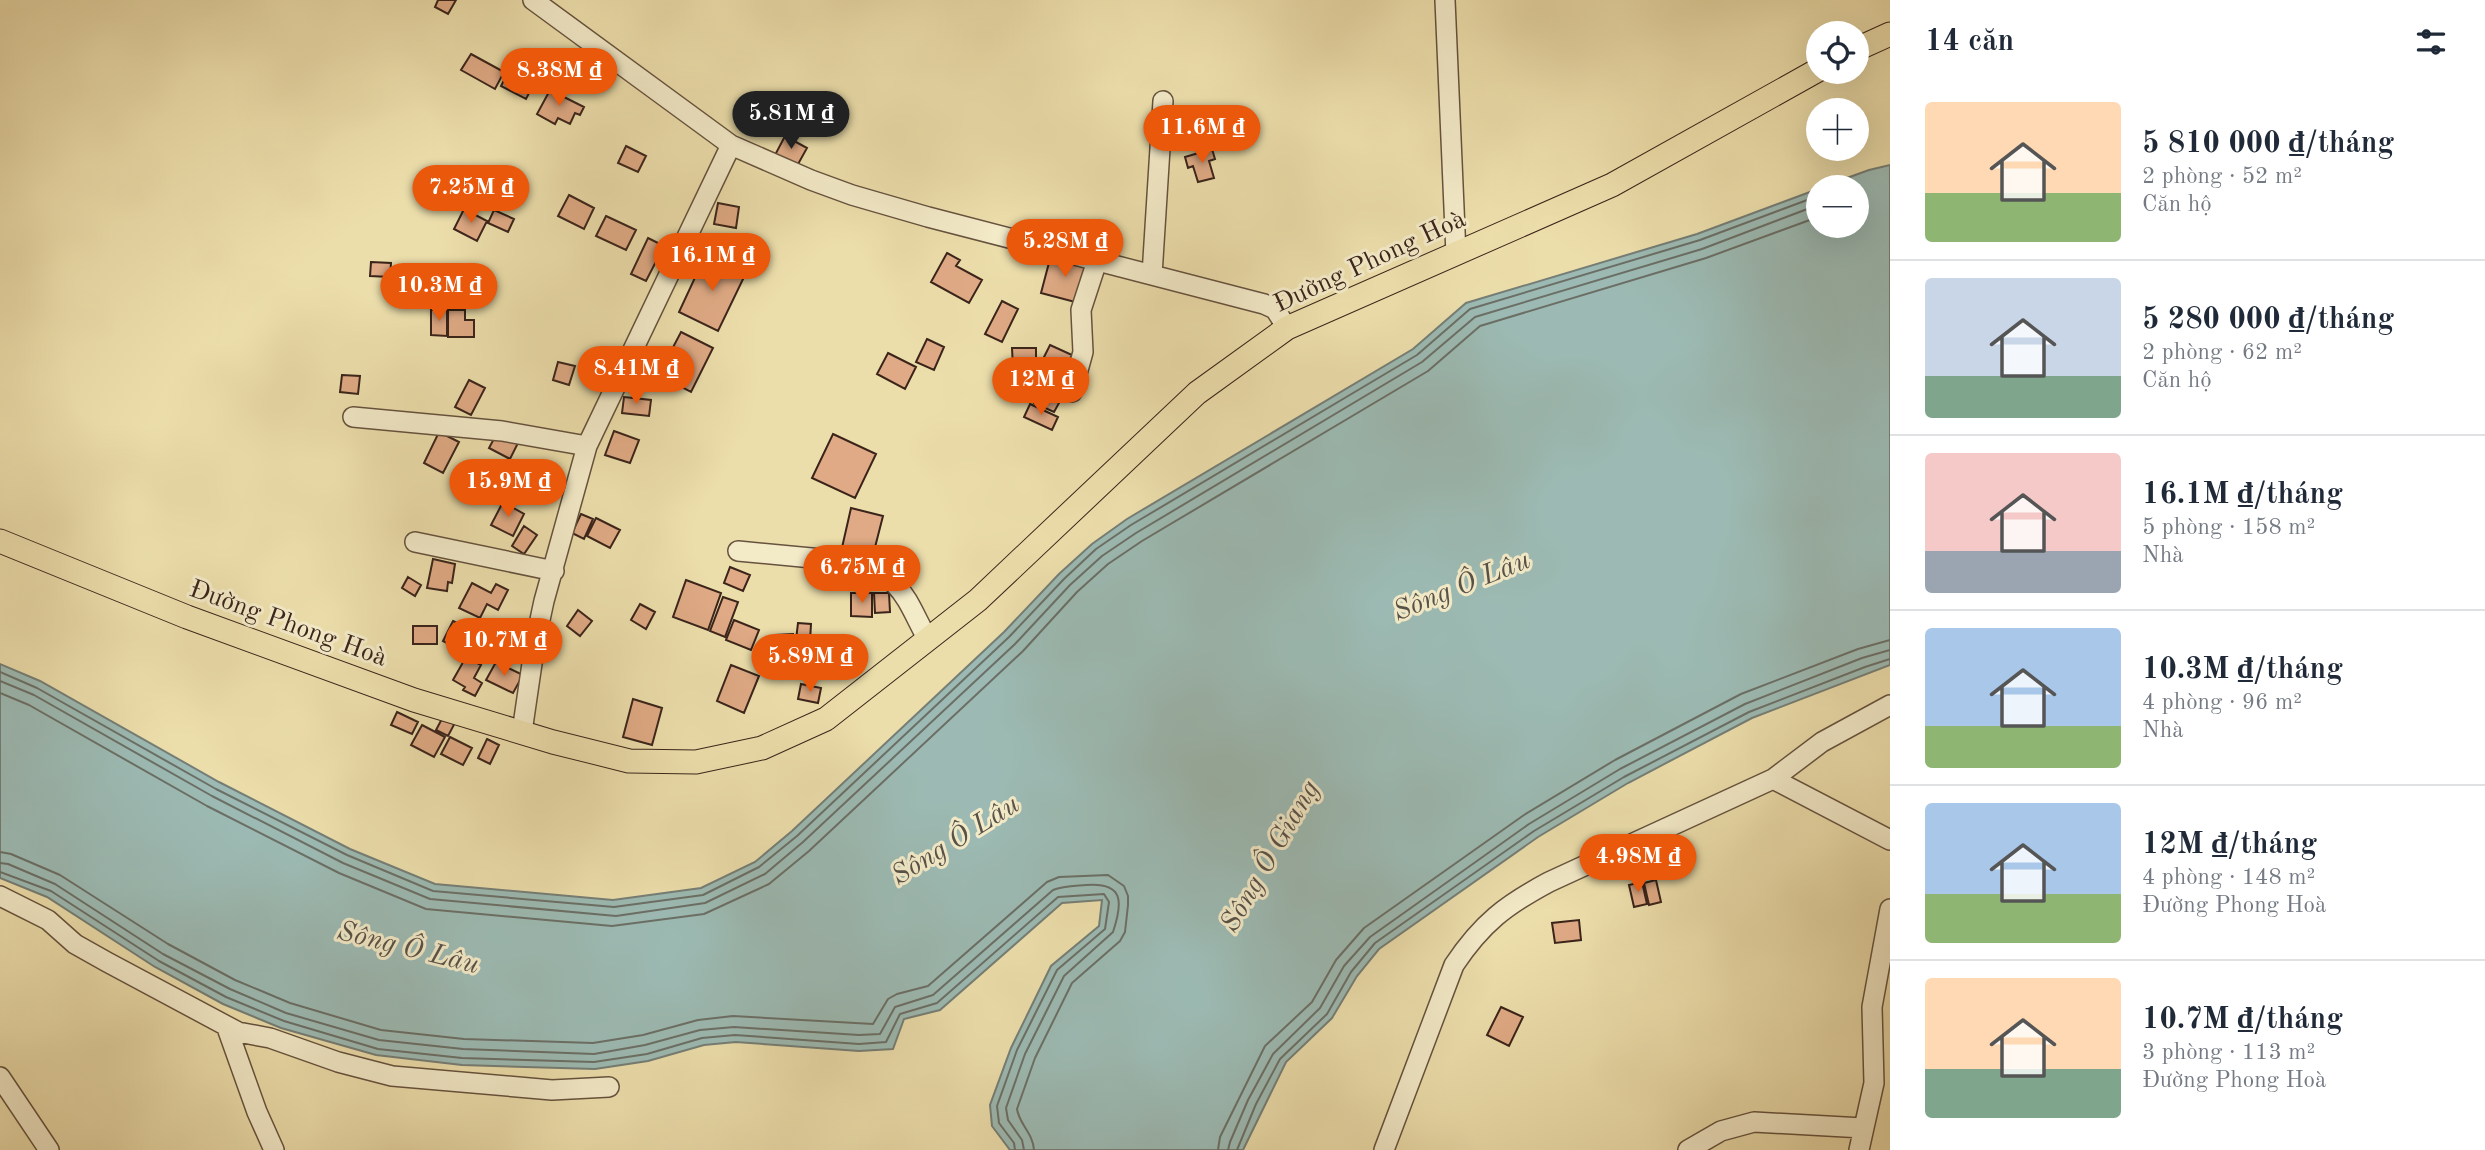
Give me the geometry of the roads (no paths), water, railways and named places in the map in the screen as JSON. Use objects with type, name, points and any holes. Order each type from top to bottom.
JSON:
[{"type":"main road","points":[[1869,44],[1890,34]]},
{"type":"main road","name":"Đường Phong Hoà","points":[[0,541],[187,617],[414,700],[522,732],[629,761],[696,762],[762,748],[826,719],[978,600],[1197,393],[1287,328],[1612,185],[1806,77]]},
{"type":"street","points":[[533,0],[731,145],[852,195],[1264,304],[1275,309],[1287,328]]},
{"type":"street","points":[[1445,0],[1455,254]]},
{"type":"street","points":[[1152,275],[1163,101]]},
{"type":"street","points":[[522,732],[536,643],[587,446],[731,145]]},
{"type":"street","points":[[1072,392],[1083,352],[1081,310],[1097,261]]},
{"type":"street","points":[[354,417],[502,431],[587,446]]},
{"type":"street","points":[[415,542],[554,571]]},
{"type":"street","points":[[738,551],[841,561],[871,567],[898,585],[928,640]]},
{"type":"street","points":[[1384,1150],[1454,965],[1487,922],[1521,897],[1549,882],[1773,779],[1822,742],[1890,705]]},
{"type":"street","points":[[1773,779],[1890,839]]},
{"type":"street","points":[[0,896],[38,914],[75,944],[227,1028],[270,1038],[338,1062],[392,1076],[552,1090],[610,1087]]},
{"type":"street","points":[[1859,1150],[1863,1128],[1882,1085],[1872,1007],[1889,916]]},
{"type":"street","points":[[227,1028],[257,1112],[274,1150]]},
{"type":"street","points":[[0,1077],[49,1150]]},
{"type":"street","points":[[1688,1150],[1721,1131],[1754,1122],[1863,1128]]},
{"type":"water","points":[[1890,165],[1890,665],[1752,718],[1628,783],[1538,837],[1379,949],[1357,976],[1332,1018],[1286,1062],[1243,1150],[1010,1150],[992,1126],[990,1105],[1011,1048],[1051,966],[1099,926],[1102,900],[1062,903],[940,1010],[904,1019],[893,1049],[859,1051],[736,1042],[704,1045],[648,1061],[595,1069],[462,1065],[376,1055],[281,1028],[223,1004],[155,967],[47,897],[0,878],[0,664],[40,681],[219,782],[350,849],[435,884],[613,900],[701,888],[755,862],[792,831],[1004,632],[1059,574],[1092,544],[1127,519],[1413,349],[1466,303],[1697,234],[1806,193],[1806,238],[1869,238],[1869,175],[1855,175]]},
{"type":"water label","name":"Sông Ô Lâu","points":[[1462,587]]},
{"type":"water label","name":"Sông Ô Lâu","points":[[956,841]]},
{"type":"water label","name":"Sông Ô Giang","points":[[1271,857]]},
{"type":"water label","name":"Sông Ô Lâu","points":[[408,949]]}]
